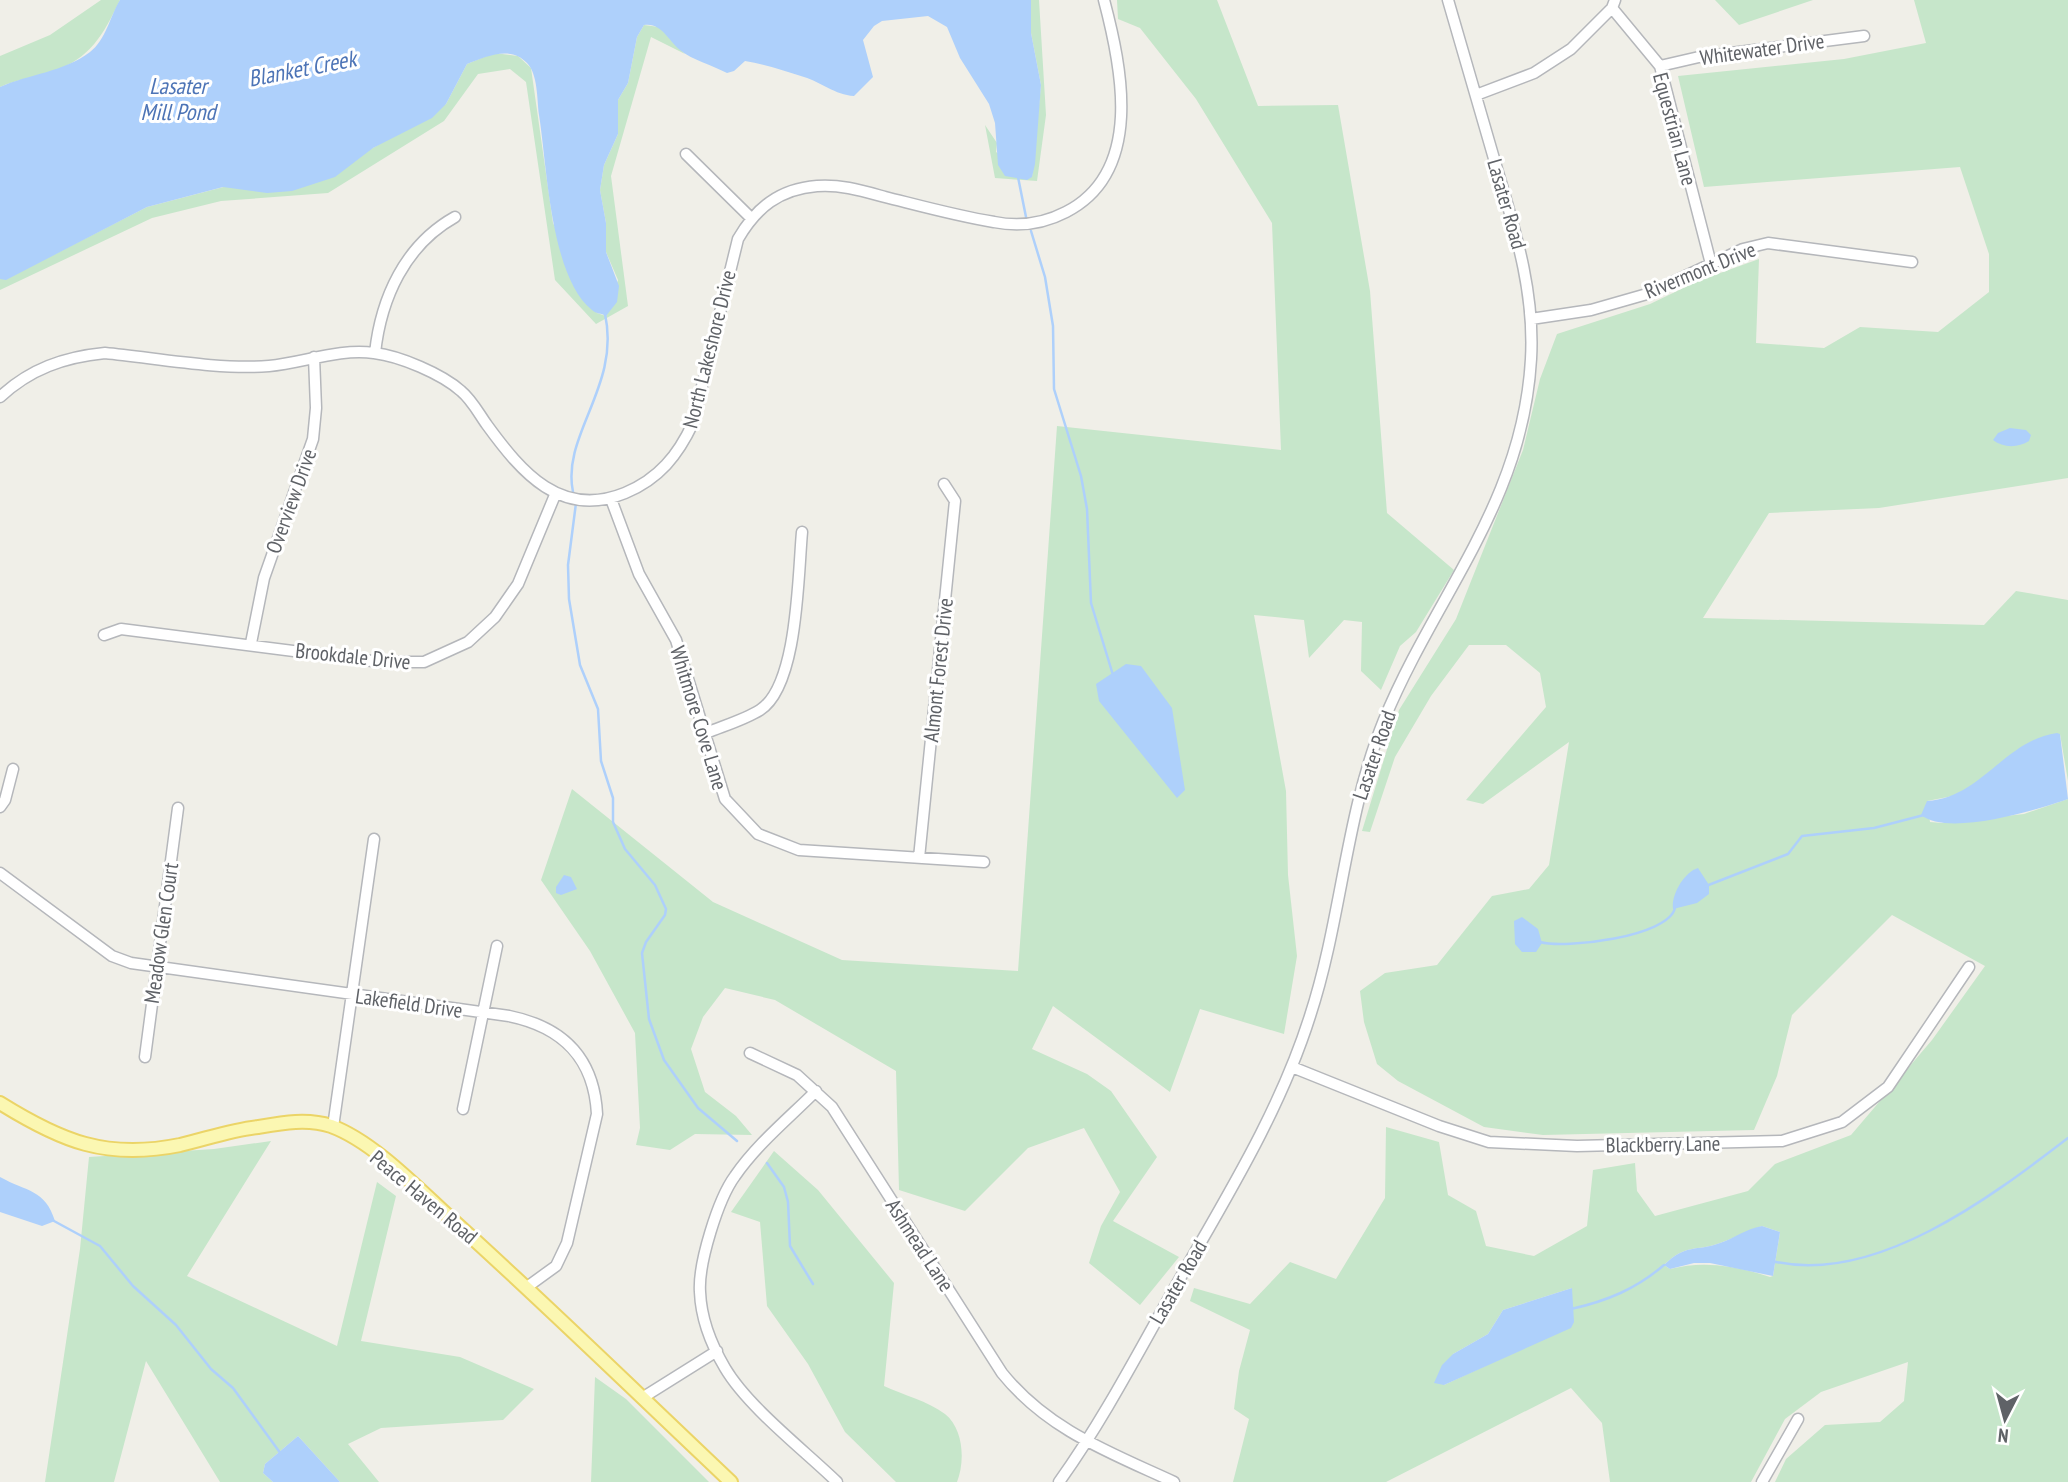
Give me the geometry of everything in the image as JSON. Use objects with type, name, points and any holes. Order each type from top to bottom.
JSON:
[{"type":"main road","name":"Peace Haven Road","points":[[0,1102],[46,1131],[78,1143],[115,1150],[145,1150],[179,1145],[240,1129],[294,1121],[332,1127],[388,1161],[527,1287],[731,1482]]},
{"type":"street","name":"North Lakeshore Drive","points":[[555,495],[583,501],[611,499],[648,483],[680,451],[694,423],[738,239],[750,217],[775,197],[818,185],[854,189],[1011,225],[1039,222],[1072,209],[1101,183],[1112,163],[1118,141],[1119,68],[1115,39],[1104,0]]},
{"type":"street","name":"Lasater Road","points":[[1059,1482],[1087,1441],[1251,1153],[1293,1067],[1317,996],[1347,843],[1372,752],[1401,685],[1500,497],[1515,456],[1529,388],[1531,319],[1520,249],[1448,0]]},
{"type":"street","points":[[1476,95],[1543,67],[1571,49],[1614,4]]},
{"type":"street","name":"Equestrian Lane","points":[[1614,4],[1660,66],[1711,264]]},
{"type":"street","name":"Whitewater Drive","points":[[1660,66],[1699,57],[1864,36]]},
{"type":"street","points":[[686,154],[750,217]]},
{"type":"street","points":[[374,353],[386,301],[402,269],[427,236],[455,217]]},
{"type":"street","name":"Rivermont Drive","points":[[1531,319],[1591,310],[1647,293],[1743,249],[1768,243],[1912,262]]},
{"type":"street","points":[[0,397],[24,379],[55,362],[78,356],[104,353],[242,366],[270,366],[314,357],[374,353],[438,375],[458,388],[517,463],[555,495]]},
{"type":"street","name":"Overview Drive","points":[[251,643],[264,578],[313,439],[316,408],[314,357]]},
{"type":"street","name":"Almont Forest Drive","points":[[919,858],[955,501],[944,484]]},
{"type":"street","name":"Brookdale Drive","points":[[104,635],[121,629],[251,643],[336,657],[412,664],[454,650],[481,632],[507,601],[528,562],[555,495]]},
{"type":"street","name":"Whitmore Cove Lane","points":[[611,499],[639,574],[676,640],[725,799],[758,834],[799,850],[984,862]]},
{"type":"street","points":[[706,733],[761,710],[778,691],[787,668],[802,532]]},
{"type":"street","points":[[0,807],[5,800],[13,769]]},
{"type":"street","name":"Meadow Glen Court","points":[[145,1057],[178,808]]},
{"type":"street","points":[[332,1127],[374,839]]},
{"type":"street","name":"Lakefield Drive","points":[[0,873],[112,956],[157,967],[482,1012],[532,1021],[550,1028],[573,1048],[587,1070],[596,1093],[597,1114],[567,1243],[556,1266],[527,1287]]},
{"type":"street","points":[[463,1109],[497,946]]},
{"type":"street","name":"Blackberry Lane","points":[[1293,1067],[1439,1126],[1489,1142],[1577,1146],[1782,1141],[1842,1122],[1888,1087],[1969,967]]},
{"type":"street","name":"Ashmead Lane","points":[[750,1053],[797,1074],[832,1107],[1002,1373],[1045,1417],[1087,1441],[1174,1482]]},
{"type":"street","points":[[817,1091],[735,1175],[723,1195],[699,1290],[708,1334],[743,1392],[837,1482]]},
{"type":"street","points":[[642,1398],[717,1351]]},
{"type":"street","points":[[1762,1482],[1798,1419]]},
{"type":"green space","points":[[101,0],[120,0],[94,44],[77,60],[52,72],[0,87],[0,56],[50,35]]},
{"type":"green space","points":[[1031,0],[1039,0],[1046,115],[1037,181],[995,178],[985,125],[997,143],[996,152],[1032,177],[1041,85],[1031,33]]},
{"type":"green space","points":[[1117,0],[1217,0],[1258,106],[1338,105],[1370,291],[1387,513],[1454,570],[1416,632],[1400,646],[1381,690],[1361,671],[1362,622],[1344,620],[1309,658],[1304,620],[1254,615],[1286,791],[1288,875],[1297,956],[1284,1034],[1200,1009],[1170,1092],[1053,1006],[1032,1049],[1087,1074],[1111,1091],[1157,1157],[1113,1221],[1179,1257],[1140,1305],[1089,1263],[1101,1226],[1120,1192],[1084,1128],[1028,1148],[965,1211],[899,1190],[896,1071],[775,1000],[725,988],[703,1017],[691,1049],[705,1092],[736,1116],[752,1135],[695,1134],[670,1150],[636,1145],[640,1128],[635,1033],[590,951],[541,880],[572,789],[713,902],[842,960],[1018,971],[1057,426],[1281,450],[1272,223],[1196,99],[1140,28],[1118,19]]},
{"type":"green space","points":[[1715,0],[1813,0],[1739,25]]},
{"type":"green space","points":[[1914,0],[2068,0],[2068,478],[1879,508],[1769,513],[1703,618],[1984,625],[2016,591],[2068,600],[2068,781],[2060,734],[1958,795],[1927,801],[1930,822],[1942,823],[2024,814],[2068,799],[2068,1482],[1775,1482],[1786,1459],[1825,1425],[1880,1422],[1904,1401],[1908,1362],[1821,1392],[1785,1419],[1751,1482],[1610,1482],[1602,1423],[1571,1388],[1386,1482],[1233,1482],[1249,1419],[1234,1409],[1239,1371],[1250,1330],[1190,1301],[1194,1288],[1250,1304],[1290,1262],[1336,1279],[1385,1198],[1386,1127],[1439,1142],[1448,1195],[1476,1211],[1486,1246],[1534,1256],[1587,1226],[1593,1170],[1635,1163],[1637,1191],[1655,1216],[1748,1191],[1775,1164],[1851,1135],[1932,1040],[1985,966],[1892,915],[1792,1015],[1777,1076],[1754,1130],[1543,1135],[1484,1127],[1398,1081],[1377,1064],[1364,1022],[1360,991],[1385,973],[1437,965],[1492,896],[1529,889],[1549,865],[1569,742],[1483,804],[1466,800],[1546,707],[1540,673],[1506,645],[1469,645],[1431,696],[1395,757],[1370,832],[1362,831],[1399,710],[1456,619],[1523,450],[1540,379],[1557,334],[1650,304],[1698,281],[1759,259],[1756,343],[1824,348],[1860,327],[1938,332],[1989,292],[1989,254],[1960,167],[1704,187],[1678,76],[1844,59],[1926,43]],"holes":[[[1762,1226],[1780,1232],[1773,1276],[1720,1266],[1695,1265],[1670,1269],[1664,1265],[1685,1251],[1711,1246]],[[1572,1288],[1572,1308],[1543,1339],[1444,1385],[1453,1354],[1488,1334],[1503,1310]]]},
{"type":"green space","points":[[644,25],[659,27],[685,54],[651,37],[611,176],[628,306],[596,324],[555,280],[526,82],[510,69],[478,74],[444,121],[328,193],[221,201],[152,218],[0,290],[0,279],[6,279],[147,207],[373,148],[446,104],[467,64],[494,53],[518,56],[531,68],[553,223],[597,313],[606,316],[618,280],[606,252],[606,223],[600,190],[604,165],[618,134],[618,100],[628,83],[637,37]]},
{"type":"green space","points":[[271,1141],[187,1276],[337,1346],[377,1182],[396,1196],[361,1341],[460,1357],[534,1389],[503,1420],[381,1428],[348,1444],[379,1482],[340,1482],[298,1436],[265,1464],[263,1473],[273,1482],[220,1482],[146,1361],[114,1482],[45,1482],[80,1249],[89,1157],[214,1149]]},
{"type":"green space","points":[[774,1151],[818,1190],[894,1283],[884,1386],[931,1405],[951,1420],[959,1437],[962,1456],[957,1482],[896,1482],[845,1432],[808,1364],[767,1306],[760,1222],[731,1212]]},
{"type":"green space","points":[[595,1377],[626,1399],[709,1482],[591,1482]]},
{"type":"water","name":"Lasater Mill Pond","points":[[120,0],[1031,0],[1031,33],[1041,85],[1035,164],[1032,177],[1027,180],[1005,176],[998,165],[995,123],[989,104],[960,58],[947,27],[928,16],[882,21],[874,26],[863,40],[873,77],[854,96],[804,77],[752,62],[745,61],[734,71],[727,73],[685,54],[655,26],[644,25],[637,37],[628,83],[618,100],[618,134],[604,165],[600,190],[606,223],[606,252],[619,286],[617,302],[606,316],[592,310],[578,294],[567,272],[559,247],[548,190],[533,74],[527,63],[506,54],[467,64],[446,104],[432,118],[373,148],[335,177],[292,191],[267,193],[223,187],[147,207],[6,280],[0,279],[0,87],[69,64],[90,52],[104,34]]},
{"type":"water","points":[[2010,428],[2026,430],[2031,435],[2029,441],[2011,446],[2001,445],[1993,440],[1998,433]]},
{"type":"water","points":[[1126,664],[1141,666],[1172,708],[1185,790],[1177,798],[1099,701],[1096,684]]},
{"type":"water","points":[[2060,734],[2068,799],[2015,815],[1971,823],[1934,821],[1921,815],[1927,801],[1946,798],[1963,790],[2022,746]]},
{"type":"water","points":[[1698,868],[1709,885],[1709,894],[1697,903],[1673,909],[1674,897],[1680,885],[1688,874]]},
{"type":"water","points":[[564,875],[571,877],[577,889],[561,895],[556,893],[556,887]]},
{"type":"water","points":[[1522,917],[1538,929],[1542,943],[1536,952],[1522,952],[1515,944],[1514,921]]},
{"type":"water","points":[[0,1177],[40,1197],[55,1221],[42,1226],[0,1212]]},
{"type":"water","points":[[1762,1226],[1780,1232],[1773,1276],[1710,1263],[1694,1263],[1670,1269],[1664,1265],[1685,1251],[1711,1246]]},
{"type":"water","points":[[1572,1288],[1574,1322],[1571,1328],[1444,1385],[1434,1383],[1442,1365],[1453,1354],[1488,1334],[1503,1310]]},
{"type":"water","points":[[298,1436],[340,1482],[273,1482],[263,1473],[265,1464]]},
{"type":"waterway","points":[[1018,177],[1026,217]]},
{"type":"waterway","points":[[1031,231],[1045,277],[1053,326],[1054,389],[1081,476],[1087,509],[1091,603],[1113,675]]},
{"type":"waterway","points":[[573,492],[575,450],[605,364],[608,340],[605,314]]},
{"type":"waterway","points":[[576,503],[568,565],[569,599],[580,665],[598,709],[601,761],[613,798],[613,822],[625,849],[655,885],[666,909],[642,953],[649,1019],[664,1060],[698,1108],[737,1141]]},
{"type":"waterway","points":[[1706,886],[1788,854],[1802,836],[1874,828],[1924,815]]},
{"type":"waterway","points":[[1540,942],[1571,944],[1614,939],[1654,927],[1668,918],[1675,908]]},
{"type":"waterway","points":[[1772,1261],[1811,1265],[1850,1261],[1890,1249],[1929,1231],[2004,1186],[2068,1138]]},
{"type":"waterway","points":[[767,1163],[784,1187],[788,1202],[790,1246],[813,1284]]},
{"type":"waterway","points":[[54,1221],[100,1246],[133,1286],[176,1325],[211,1369],[233,1388],[281,1454]]},
{"type":"waterway","points":[[1571,1309],[1620,1293],[1643,1281],[1664,1265]]},
{"type":"water label","name":"Blanket Creek","points":[[302,68]]}]
